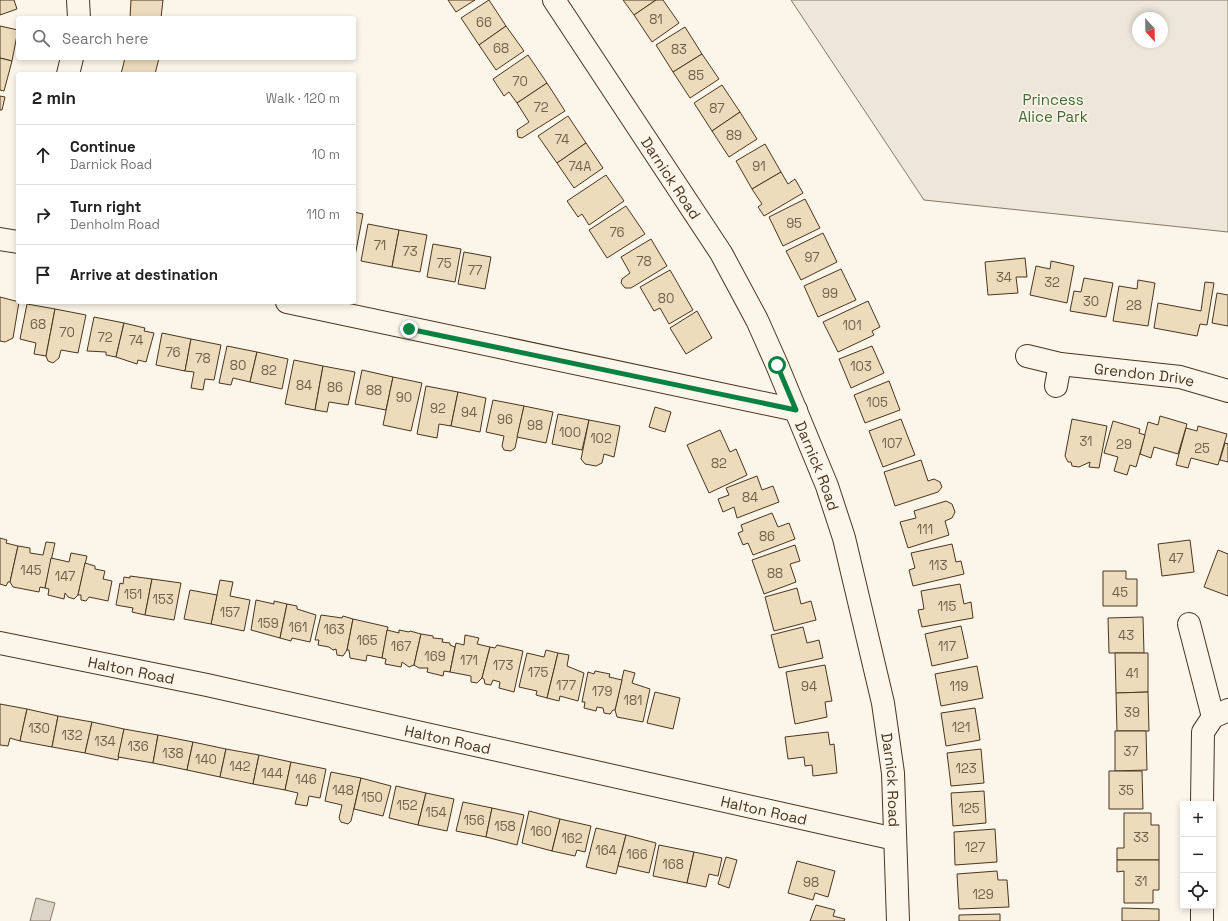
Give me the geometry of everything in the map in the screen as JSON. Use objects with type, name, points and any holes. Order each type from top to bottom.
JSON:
[{"type":"street","points":[[78,0],[78,16]]},
{"type":"street","name":"Darnick Road","points":[[554,0],[721,253],[757,320],[827,486],[844,538],[856,582],[883,703],[893,773],[898,921]]},
{"type":"street","points":[[68,72],[72,60]]},
{"type":"street","points":[[0,238],[16,242]]},
{"type":"street","points":[[296,304],[796,410]]},
{"type":"street","name":"Grendon Drive","points":[[1027,356],[1060,364],[1180,377],[1228,391]]},
{"type":"street","points":[[1056,386],[1060,364]]},
{"type":"street","points":[[1189,624],[1220,713],[1203,732],[1202,801]]},
{"type":"street","name":"Halton Road","points":[[0,643],[207,685],[895,839]]},
{"type":"street","points":[[1202,909],[1202,921]]},
{"type":"green space","name":"Princess Alice Park","points":[[791,0],[1228,0],[1228,232],[924,200]]},
{"type":"shaded area","points":[[36,898],[55,903],[50,921],[30,921]]},
{"type":"building","points":[[0,0],[14,0],[17,9],[0,15]]},
{"type":"building","points":[[131,0],[163,0],[161,16],[130,16]]},
{"type":"building","points":[[448,0],[475,0],[456,12]]},
{"type":"building","points":[[489,0],[506,26],[479,45],[461,18]]},
{"type":"building","points":[[623,0],[656,0],[634,15]]},
{"type":"building","points":[[656,0],[663,0],[679,23],[652,42],[634,15]]},
{"type":"building","points":[[0,26],[16,30],[16,40],[12,61],[0,58]]},
{"type":"building","points":[[506,26],[524,51],[496,70],[479,45]]},
{"type":"building","points":[[685,27],[702,54],[673,72],[656,45]]},
{"type":"building","points":[[702,54],[719,79],[690,98],[673,72]]},
{"type":"building","points":[[528,55],[547,83],[517,103],[509,92],[504,96],[493,79]]},
{"type":"building","points":[[0,58],[12,61],[4,91],[0,90]]},
{"type":"building","points":[[124,60],[158,60],[156,72],[122,72]]},
{"type":"building","points":[[547,83],[565,111],[522,138],[518,137],[517,130],[529,122],[517,103]]},
{"type":"building","points":[[722,85],[740,112],[712,131],[694,103]]},
{"type":"building","points":[[0,96],[5,97],[2,110],[0,110]]},
{"type":"building","points":[[740,112],[757,139],[729,157],[712,131]]},
{"type":"building","points":[[568,116],[586,143],[557,163],[538,136]]},
{"type":"building","points":[[586,143],[603,168],[574,188],[557,163]]},
{"type":"building","points":[[765,144],[781,172],[752,189],[736,161]]},
{"type":"building","points":[[781,172],[788,184],[795,179],[803,193],[764,216],[758,207],[762,204],[752,189]]},
{"type":"building","points":[[606,175],[624,201],[589,225],[582,214],[578,217],[567,201]]},
{"type":"building","points":[[805,199],[820,228],[783,246],[769,217]]},
{"type":"building","points":[[626,206],[645,234],[607,258],[589,230]]},
{"type":"building","points":[[356,212],[363,214],[356,251]]},
{"type":"building","points":[[368,224],[399,230],[392,267],[361,261]]},
{"type":"building","points":[[399,230],[427,235],[420,272],[392,267]]},
{"type":"building","points":[[823,233],[837,262],[801,280],[786,251]]},
{"type":"building","points":[[651,239],[667,266],[631,288],[625,288],[621,283],[622,279],[630,273],[621,257]]},
{"type":"building","points":[[433,244],[461,249],[455,282],[427,277]]},
{"type":"building","points":[[464,252],[491,257],[485,289],[458,284]]},
{"type":"building","points":[[1025,258],[1027,277],[1016,277],[1018,293],[988,295],[985,262]]},
{"type":"building","points":[[1051,261],[1074,266],[1067,303],[1030,295],[1036,266],[1050,269]]},
{"type":"building","points":[[841,269],[856,300],[818,317],[804,286]]},
{"type":"building","points":[[670,270],[693,310],[669,324],[660,308],[654,311],[640,287]]},
{"type":"building","points":[[1084,278],[1113,283],[1106,317],[1070,311],[1074,291],[1081,292]]},
{"type":"building","points":[[1138,280],[1155,283],[1148,326],[1113,321],[1119,286],[1137,289]]},
{"type":"building","points":[[1205,282],[1214,283],[1207,325],[1200,324],[1197,336],[1154,328],[1158,303],[1201,311]]},
{"type":"building","points":[[1217,293],[1228,295],[1228,326],[1212,323]]},
{"type":"building","points":[[0,297],[16,301],[16,304],[19,304],[13,338],[5,342],[0,341]]},
{"type":"building","points":[[868,301],[880,327],[872,331],[874,335],[838,352],[823,322]]},
{"type":"building","points":[[27,304],[55,309],[46,356],[34,354],[36,343],[20,339]]},
{"type":"building","points":[[55,309],[86,315],[78,353],[61,350],[59,358],[53,363],[48,361],[46,356]]},
{"type":"building","points":[[697,311],[712,338],[686,354],[670,328]]},
{"type":"building","points":[[94,317],[124,323],[116,357],[106,355],[106,352],[87,351]]},
{"type":"building","points":[[124,323],[145,328],[144,331],[154,333],[146,362],[138,360],[137,364],[116,357]]},
{"type":"building","points":[[162,333],[191,339],[185,371],[156,365]]},
{"type":"building","points":[[191,339],[221,345],[214,380],[205,379],[203,390],[191,388],[194,372],[185,371]]},
{"type":"building","points":[[227,346],[257,352],[250,382],[233,378],[231,385],[219,383]]},
{"type":"building","points":[[872,346],[884,373],[851,388],[839,359]]},
{"type":"building","points":[[257,352],[288,359],[282,389],[250,382]]},
{"type":"building","points":[[294,360],[323,366],[315,410],[285,404]]},
{"type":"building","points":[[323,366],[355,372],[348,405],[329,402],[327,412],[315,410]]},
{"type":"building","points":[[362,370],[393,377],[386,410],[355,404]]},
{"type":"building","points":[[393,377],[422,383],[411,431],[383,425]]},
{"type":"building","points":[[889,381],[900,410],[865,423],[854,395]]},
{"type":"building","points":[[426,386],[458,392],[451,426],[439,424],[437,438],[417,434]]},
{"type":"building","points":[[458,392],[486,398],[480,432],[451,426]]},
{"type":"building","points":[[493,400],[524,406],[515,448],[511,451],[504,450],[502,446],[504,436],[486,432]]},
{"type":"building","points":[[524,406],[553,412],[546,443],[517,437]]},
{"type":"building","points":[[655,407],[671,412],[665,432],[649,427]]},
{"type":"building","points":[[558,414],[589,420],[582,450],[552,444]]},
{"type":"building","points":[[1160,416],[1187,424],[1178,454],[1154,447],[1151,458],[1140,454],[1148,422],[1158,425]]},
{"type":"building","points":[[901,419],[915,455],[883,467],[869,431]]},
{"type":"building","points":[[1072,419],[1107,426],[1099,468],[1089,467],[1090,462],[1079,467],[1072,466],[1071,462],[1068,462],[1065,456]]},
{"type":"building","points":[[589,420],[620,426],[614,457],[604,454],[602,463],[596,466],[585,464],[581,459]]},
{"type":"building","points":[[1113,421],[1140,429],[1139,433],[1145,435],[1136,467],[1130,465],[1127,475],[1114,471],[1118,457],[1104,453]]},
{"type":"building","points":[[1198,426],[1227,434],[1218,465],[1191,458],[1188,468],[1176,465],[1186,428],[1197,431]]},
{"type":"building","points":[[720,430],[730,452],[736,449],[747,475],[709,493],[687,445]]},
{"type":"building","points":[[1225,443],[1228,444],[1228,462],[1220,460]]},
{"type":"building","points":[[921,460],[928,481],[934,479],[940,482],[942,487],[938,492],[895,506],[884,472]]},
{"type":"building","points":[[757,476],[762,490],[773,486],[779,502],[737,518],[734,507],[723,512],[718,499],[729,495],[726,488]]},
{"type":"building","points":[[946,501],[952,504],[955,512],[952,518],[945,521],[949,535],[908,548],[900,522],[916,518],[914,511]]},
{"type":"building","points":[[772,513],[778,527],[789,523],[795,539],[753,555],[748,543],[743,545],[738,533],[743,531],[741,525]]},
{"type":"building","points":[[0,538],[7,540],[6,543],[18,546],[10,582],[8,582],[6,586],[0,584]]},
{"type":"building","points":[[1190,540],[1194,572],[1162,576],[1158,544]]},
{"type":"building","points":[[46,542],[55,543],[45,588],[40,587],[39,592],[13,587],[10,582],[18,546],[30,548],[30,553],[43,555]]},
{"type":"building","points":[[952,544],[956,562],[961,561],[964,574],[913,586],[909,570],[915,568],[911,553]]},
{"type":"building","points":[[795,545],[800,561],[790,564],[796,582],[764,594],[752,560]]},
{"type":"building","points":[[1218,550],[1228,554],[1228,596],[1204,587]]},
{"type":"building","points":[[71,553],[87,556],[78,595],[74,599],[68,597],[65,593],[64,599],[48,595],[49,589],[45,588],[51,558],[69,562]]},
{"type":"building","points":[[85,563],[95,566],[95,569],[105,571],[103,579],[112,581],[108,601],[89,597],[86,601],[81,600],[81,595],[78,595]]},
{"type":"building","points":[[1103,571],[1126,571],[1126,579],[1137,579],[1137,606],[1103,606]]},
{"type":"building","points":[[130,576],[152,579],[145,615],[132,612],[133,608],[116,605],[120,583],[123,584],[124,577],[130,578]]},
{"type":"building","points":[[152,579],[181,583],[174,620],[145,615]]},
{"type":"building","points":[[220,580],[233,582],[230,596],[250,600],[244,631],[211,624]]},
{"type":"building","points":[[960,584],[964,604],[971,602],[973,618],[922,627],[918,610],[924,609],[921,591]]},
{"type":"building","points":[[797,588],[801,604],[811,601],[816,620],[774,631],[765,597]]},
{"type":"building","points":[[190,590],[217,595],[211,624],[184,619]]},
{"type":"building","points":[[256,600],[274,604],[274,601],[287,604],[280,638],[251,630]]},
{"type":"building","points":[[287,604],[297,606],[297,609],[316,615],[310,642],[292,638],[291,641],[280,638]]},
{"type":"building","points":[[321,615],[342,618],[343,616],[353,619],[347,650],[343,656],[337,655],[336,649],[333,650],[329,647],[318,645],[319,640],[315,640]]},
{"type":"building","points":[[1143,617],[1144,653],[1109,653],[1108,618]]},
{"type":"building","points":[[353,619],[388,627],[382,658],[367,655],[366,661],[350,658],[349,650],[347,650]]},
{"type":"building","points":[[961,626],[968,658],[932,666],[925,634]]},
{"type":"building","points":[[803,627],[807,643],[819,640],[823,658],[779,668],[771,635]]},
{"type":"building","points":[[387,630],[399,633],[399,630],[410,631],[421,634],[414,665],[409,667],[402,662],[401,667],[385,664],[386,659],[382,658]]},
{"type":"building","points":[[421,634],[433,636],[433,638],[443,639],[442,642],[450,643],[450,645],[455,647],[450,672],[444,671],[443,676],[427,672],[428,668],[419,668],[414,665]]},
{"type":"building","points":[[465,635],[479,638],[477,644],[490,647],[482,678],[477,683],[471,682],[471,676],[450,672],[456,643],[464,645]]},
{"type":"building","points":[[497,645],[523,651],[514,692],[499,688],[500,682],[493,680],[491,685],[485,684],[484,679],[482,678],[490,647],[495,648]]},
{"type":"building","points":[[546,650],[558,653],[547,698],[536,695],[537,691],[519,687],[527,653],[544,657]]},
{"type":"building","points":[[558,653],[569,655],[567,666],[584,673],[578,701],[560,696],[559,701],[547,698]]},
{"type":"building","points":[[1115,653],[1148,653],[1148,692],[1116,693]]},
{"type":"building","points":[[825,665],[832,701],[825,702],[827,717],[795,724],[786,672]]},
{"type":"building","points":[[977,666],[983,698],[941,706],[935,674]]},
{"type":"building","points":[[624,670],[635,673],[632,683],[650,689],[643,722],[617,717],[615,710]]},
{"type":"building","points":[[595,671],[610,674],[609,677],[622,680],[615,710],[613,710],[610,714],[604,713],[603,708],[597,707],[596,711],[584,708],[585,702],[582,702],[588,672],[594,674]]},
{"type":"building","points":[[655,692],[680,698],[673,729],[647,723]]},
{"type":"building","points":[[1148,692],[1149,731],[1117,731],[1116,693]]},
{"type":"building","points":[[0,704],[27,709],[20,741],[10,738],[8,746],[0,745]]},
{"type":"building","points":[[975,708],[980,740],[946,746],[941,713]]},
{"type":"building","points":[[27,709],[58,716],[52,747],[20,741]]},
{"type":"building","points":[[58,716],[92,722],[85,753],[52,747]]},
{"type":"building","points":[[92,722],[124,729],[118,760],[85,753]]},
{"type":"building","points":[[124,729],[158,735],[153,763],[118,757]]},
{"type":"building","points":[[1115,731],[1146,731],[1147,770],[1115,771]]},
{"type":"building","points":[[828,732],[830,745],[834,744],[837,773],[813,776],[812,765],[805,766],[804,757],[788,759],[785,737]]},
{"type":"building","points":[[158,735],[193,742],[187,770],[153,763]]},
{"type":"building","points":[[193,742],[226,749],[220,777],[187,770]]},
{"type":"building","points":[[226,749],[259,755],[253,784],[220,777]]},
{"type":"building","points":[[981,749],[984,783],[951,786],[947,753]]},
{"type":"building","points":[[259,755],[291,762],[285,790],[253,784]]},
{"type":"building","points":[[291,762],[326,769],[320,798],[309,796],[307,806],[295,804],[298,793],[285,790]]},
{"type":"building","points":[[1109,771],[1142,771],[1143,809],[1109,809]]},
{"type":"building","points":[[331,772],[361,778],[351,821],[348,824],[341,822],[339,818],[342,805],[325,801]]},
{"type":"building","points":[[361,778],[391,786],[383,816],[354,809]]},
{"type":"building","points":[[396,786],[426,793],[418,825],[389,818]]},
{"type":"building","points":[[984,791],[986,823],[953,826],[951,793]]},
{"type":"building","points":[[426,793],[454,799],[447,831],[418,825]]},
{"type":"building","points":[[463,802],[492,808],[486,837],[456,831]]},
{"type":"building","points":[[492,808],[524,815],[517,845],[486,837]]},
{"type":"building","points":[[529,811],[560,819],[552,851],[522,843]]},
{"type":"building","points":[[1124,813],[1151,813],[1151,825],[1159,825],[1159,860],[1117,860],[1117,848],[1124,848]]},
{"type":"building","points":[[560,819],[591,826],[585,852],[577,850],[575,856],[552,851]]},
{"type":"building","points":[[596,828],[626,835],[616,874],[586,867]]},
{"type":"building","points":[[995,829],[997,862],[955,865],[954,832]]},
{"type":"building","points":[[626,835],[656,843],[649,873],[618,866]]},
{"type":"building","points":[[659,845],[694,852],[687,883],[653,876]]},
{"type":"building","points":[[694,852],[722,858],[718,876],[709,874],[706,887],[687,883]]},
{"type":"building","points":[[726,857],[737,860],[729,888],[718,884]]},
{"type":"building","points":[[1117,860],[1159,860],[1159,890],[1153,890],[1153,903],[1124,903],[1124,871],[1117,872]]},
{"type":"building","points":[[797,861],[835,871],[828,897],[815,893],[813,900],[788,893]]},
{"type":"building","points":[[997,871],[998,880],[1007,880],[1009,907],[959,909],[957,874]]},
{"type":"building","points":[[816,905],[835,910],[833,916],[845,919],[844,921],[810,921]]},
{"type":"building","points":[[1122,908],[1159,909],[1159,921],[1122,921]]},
{"type":"building","points":[[1000,914],[1000,921],[959,921],[959,915]]},
{"type":"route","points":[[409,329],[796,410],[777,365]]}]
